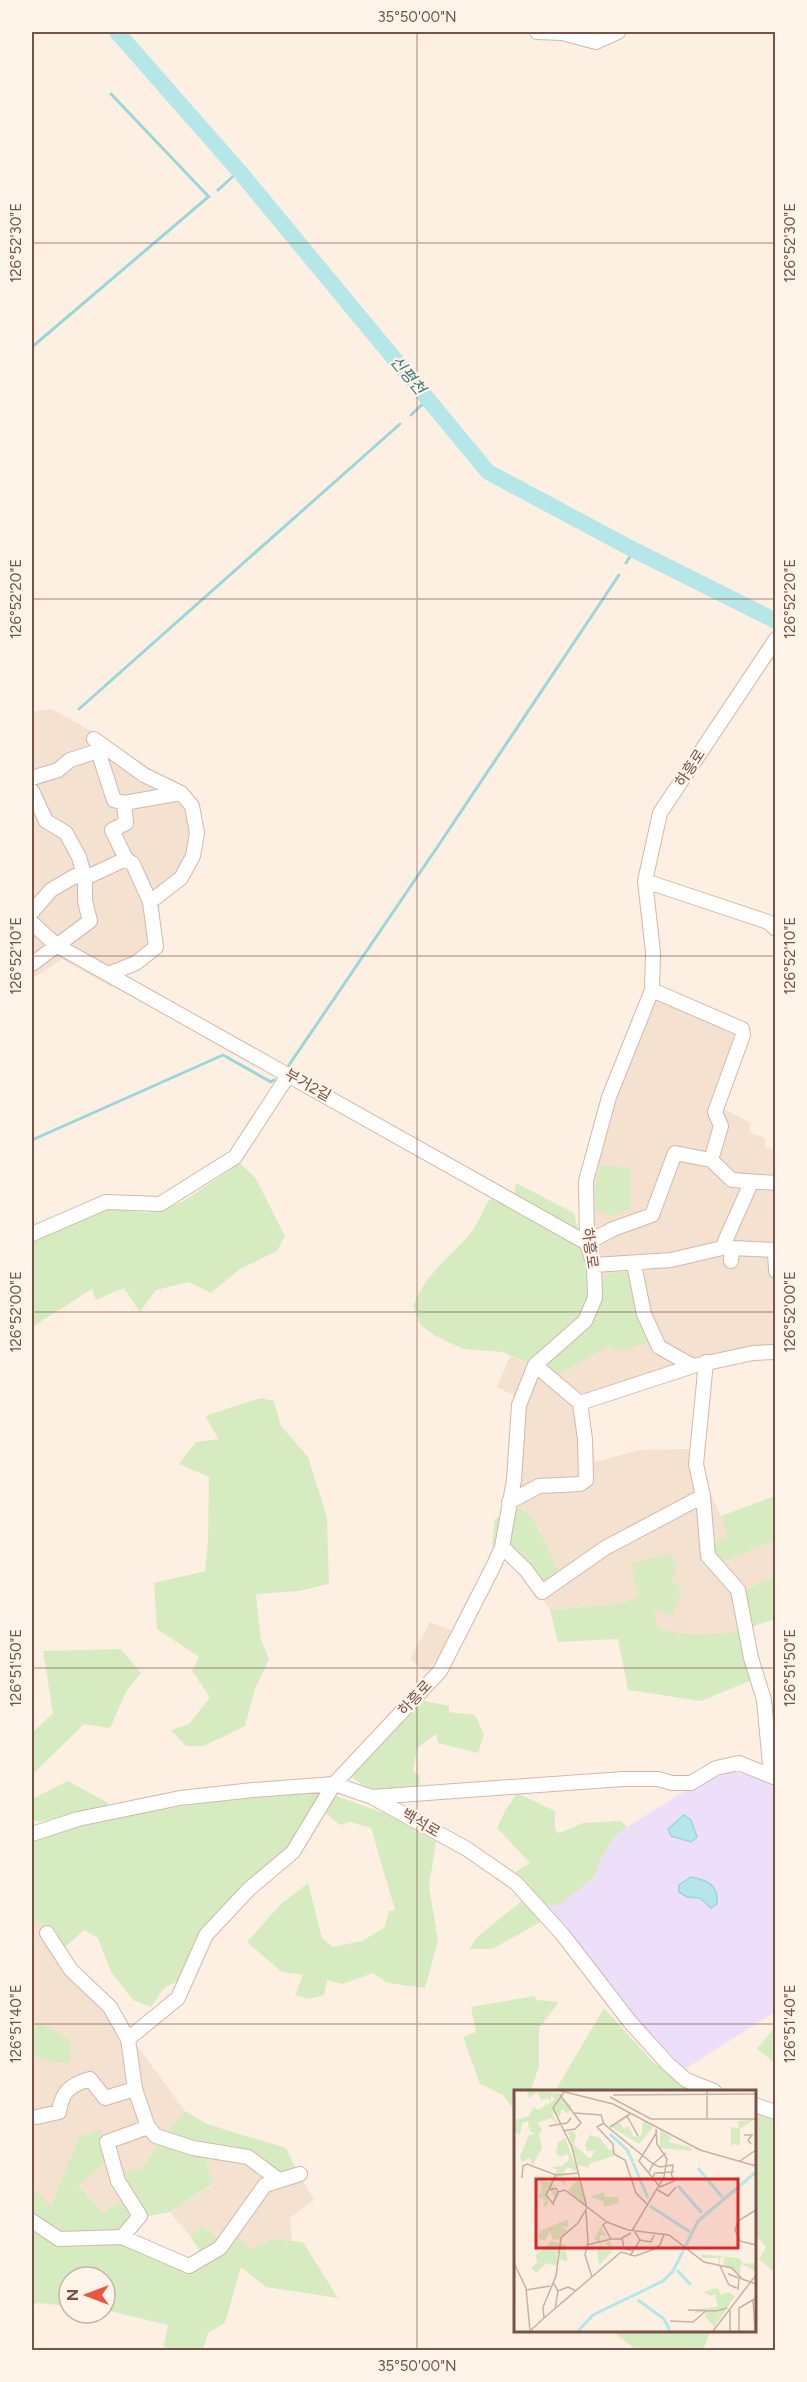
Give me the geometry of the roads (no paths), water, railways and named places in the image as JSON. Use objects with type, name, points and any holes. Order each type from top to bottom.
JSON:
[{"type":"street","points":[[537,32],[562,33],[596,42],[618,32]]},
{"type":"street","name":"하흥로","points":[[128,2039],[177,1998],[206,1935],[249,1889],[293,1852],[334,1784],[440,1671],[502,1547],[514,1480],[519,1405],[535,1365],[585,1321],[595,1298],[594,1265],[587,1243],[586,1181],[609,1097],[652,990],[653,952],[645,881],[660,813],[774,641]]},
{"type":"street","points":[[32,778],[58,770],[70,760],[98,745]]},
{"type":"street","points":[[98,745],[144,775],[181,793],[192,806],[196,829],[193,856],[181,878],[150,902]]},
{"type":"street","points":[[98,745],[114,800],[124,804],[153,796],[181,793]]},
{"type":"street","points":[[32,791],[46,821],[66,833],[79,857],[85,878],[85,901],[90,921],[32,964]]},
{"type":"street","points":[[111,973],[136,963],[156,948],[150,902],[133,864],[126,859],[112,830],[126,824],[124,804]]},
{"type":"street","points":[[32,912],[51,890],[75,876],[85,878],[126,859]]},
{"type":"street","points":[[645,881],[768,922],[776,929]]},
{"type":"street","name":"부거2길","points":[[32,923],[56,945],[111,973],[587,1243]]},
{"type":"street","points":[[652,990],[742,1029],[743,1035],[715,1112],[721,1126],[711,1160]]},
{"type":"street","points":[[32,1234],[106,1202],[160,1204],[235,1157],[289,1074]]},
{"type":"street","points":[[587,1243],[613,1229],[652,1215],[675,1153],[711,1160],[732,1180],[776,1183]]},
{"type":"street","points":[[594,1265],[671,1260],[722,1248],[751,1183]]},
{"type":"street","points":[[731,1261],[732,1248],[775,1250],[776,1271]]},
{"type":"street","points":[[634,1264],[644,1314],[659,1347],[700,1364]]},
{"type":"street","points":[[580,1403],[700,1364],[776,1352]]},
{"type":"street","points":[[372,1797],[623,1779],[658,1779],[672,1783],[691,1783],[716,1768],[739,1763],[773,1776],[764,1700],[751,1658],[738,1590],[708,1556],[703,1496],[696,1464],[700,1364]]},
{"type":"street","points":[[509,1502],[539,1486],[580,1484],[586,1479],[585,1439],[580,1403],[535,1365]]},
{"type":"street","points":[[502,1547],[525,1569],[542,1592],[605,1548],[703,1496]]},
{"type":"street","name":"백석로","points":[[32,1834],[78,1819],[180,1798],[286,1786],[334,1784],[372,1797],[467,1849],[516,1883],[563,1935],[630,2022],[668,2064],[686,2080],[711,2090]]},
{"type":"street","points":[[46,1933],[71,1970],[110,2007],[128,2039],[135,2089],[148,2127],[156,2136],[193,2148],[248,2157],[279,2180]]},
{"type":"street","points":[[37,2117],[59,2112],[62,2096],[73,2085],[90,2079],[105,2098],[135,2089]]},
{"type":"street","points":[[756,2105],[776,2112]]},
{"type":"street","points":[[122,2237],[140,2216],[118,2181],[107,2142],[148,2127]]},
{"type":"street","points":[[32,2221],[59,2239],[122,2237],[189,2266],[220,2248],[265,2185],[300,2174]]},
{"type":"water","points":[[684,1815],[691,1820],[697,1837],[691,1842],[671,1836],[668,1829]]},
{"type":"water","points":[[691,1877],[703,1880],[714,1888],[717,1904],[711,1908],[700,1898],[687,1897],[679,1892],[679,1885]]},
{"type":"waterway","name":"신평천","points":[[117,32],[239,171],[488,472],[634,550],[776,621]]},
{"type":"waterway","points":[[111,94],[209,197]]},
{"type":"waterway","points":[[218,190],[239,171]]},
{"type":"waterway","points":[[32,347],[207,198]]},
{"type":"waterway","points":[[411,415],[428,399]]},
{"type":"waterway","points":[[79,709],[400,424]]},
{"type":"waterway","points":[[626,563],[634,550]]},
{"type":"waterway","points":[[289,1065],[619,575]]},
{"type":"waterway","points":[[32,1140],[223,1055],[271,1082],[274,1080]]}]
